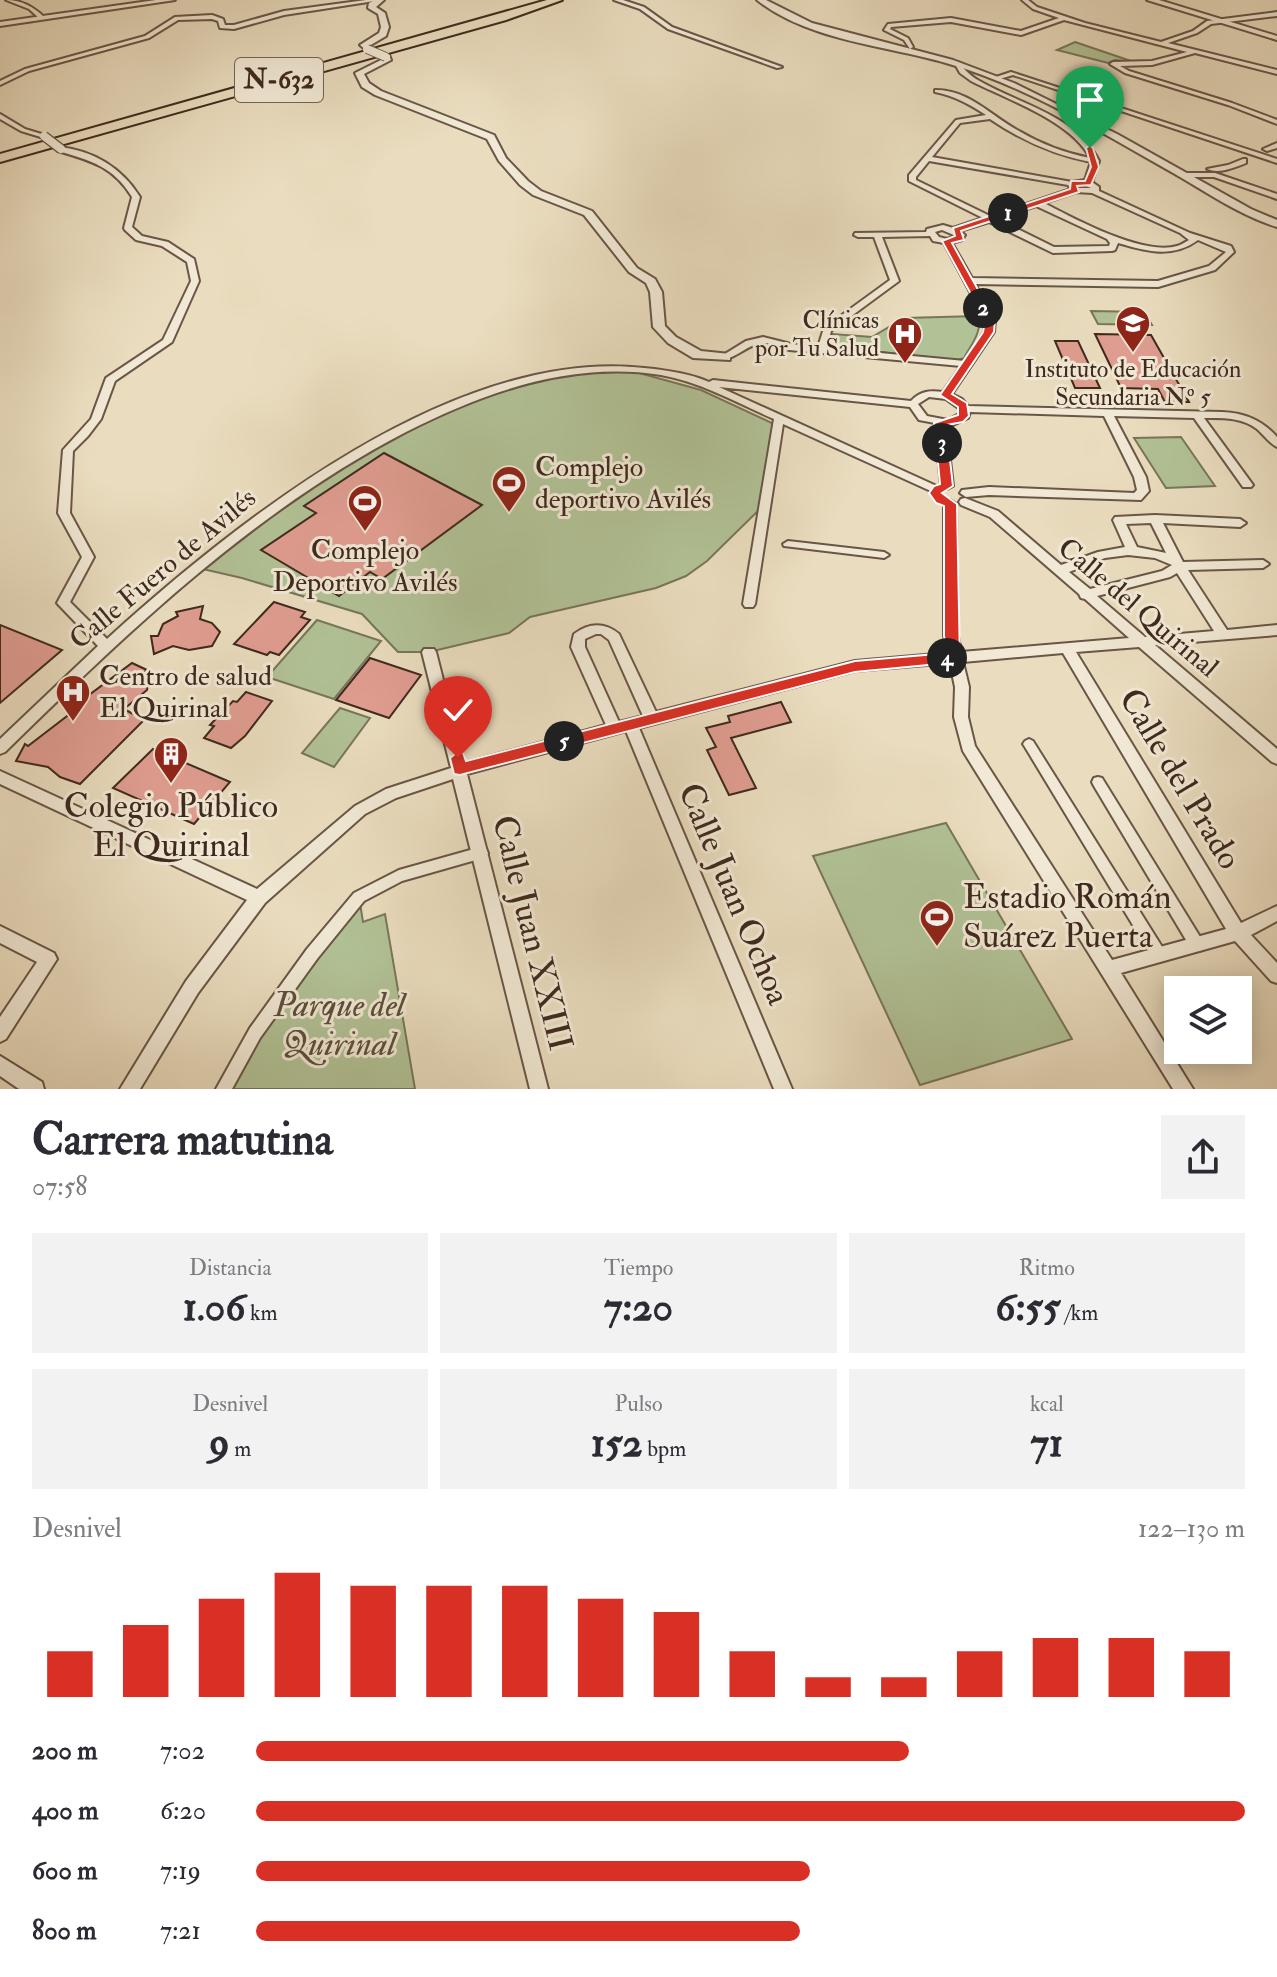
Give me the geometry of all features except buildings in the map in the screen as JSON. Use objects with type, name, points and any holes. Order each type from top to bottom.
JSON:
[{"type":"highway","name":"N-632","points":[[0,158],[557,0]]},
{"type":"street","points":[[9,0],[31,8],[42,18]]},
{"type":"street","points":[[3,24],[171,0]]},
{"type":"street","points":[[379,0],[372,8],[381,13],[385,27],[383,34],[364,45],[387,60],[359,73],[365,85],[378,93],[491,137],[502,159],[524,183],[545,196],[588,213],[633,270],[651,281],[656,292],[659,327],[672,340],[698,355],[725,357],[757,339],[822,350],[968,364]]},
{"type":"street","points":[[0,83],[27,70],[147,37],[177,18],[212,17],[221,20],[222,27],[234,27],[284,13],[379,0]]},
{"type":"street","points":[[617,0],[642,8],[670,28],[779,67]]},
{"type":"street","points":[[761,0],[789,16],[966,72],[991,76],[1048,101],[1277,224]]},
{"type":"street","points":[[1025,0],[1035,8],[1063,18],[1277,72]]},
{"type":"street","points":[[1151,0],[1277,38]]},
{"type":"street","points":[[1163,43],[1217,20],[1277,14]]},
{"type":"street","points":[[910,47],[906,39],[887,30],[888,26],[945,20],[1021,33],[1063,18]]},
{"type":"street","points":[[1196,52],[1138,65],[1113,64],[1127,72],[1277,122]]},
{"type":"street","points":[[1138,65],[1152,78]]},
{"type":"street","points":[[966,72],[1078,137],[1090,148],[1095,161],[1091,187]]},
{"type":"street","points":[[991,76],[1021,75],[1277,161]]},
{"type":"street","points":[[950,93],[1054,152],[1095,161]]},
{"type":"street","points":[[0,116],[23,130],[44,136],[61,149],[97,160],[125,176],[136,197],[128,228],[139,238],[165,244],[191,261],[195,281],[167,342],[110,380],[102,412],[68,450],[64,513],[88,557],[63,603],[106,646]]},
{"type":"street","points":[[989,117],[958,121],[912,177],[913,181],[1053,250],[1112,248],[1114,243],[1110,237]]},
{"type":"street","points":[[1267,149],[1277,145]]},
{"type":"street","points":[[927,158],[1074,187],[1091,187],[1190,235],[1222,245],[1230,252],[1212,268],[1158,284],[969,281]]},
{"type":"street","points":[[1179,174],[1204,168],[1220,169],[1243,161]]},
{"type":"street","points":[[1179,174],[1215,175],[1277,197]]},
{"type":"street","points":[[858,235],[932,228],[956,230],[1074,187]]},
{"type":"street","points":[[1037,203],[1135,247],[1190,244],[1194,240],[1190,235]]},
{"type":"street","points":[[932,228],[947,241],[990,320],[989,332],[946,395]]},
{"type":"street","points":[[947,241],[961,238],[956,230]]},
{"type":"street","points":[[822,350],[827,330],[895,281],[877,235]]},
{"type":"street","name":"Calle Fuero de Avilés","points":[[0,748],[187,573],[307,482],[394,433],[476,394],[534,376],[597,368],[644,369],[698,381],[942,488],[958,487],[960,500]]},
{"type":"street","points":[[698,381],[913,404],[923,418],[940,423],[959,420],[965,409]]},
{"type":"street","points":[[757,409],[752,401],[755,396],[782,392]]},
{"type":"street","points":[[913,404],[928,394],[946,395],[958,400],[965,409]]},
{"type":"street","points":[[965,409],[1244,416],[1265,429],[1277,444]]},
{"type":"street","points":[[940,423],[942,488],[937,497],[960,500],[989,491],[1137,497],[1143,491],[1140,477],[1107,412]]},
{"type":"street","points":[[1197,415],[1247,485]]},
{"type":"street","points":[[749,604],[779,419]]},
{"type":"street","points":[[960,500],[951,636],[962,687],[961,717],[968,747],[1184,1089]]},
{"type":"street","name":"Calle del Quirinal","points":[[960,500],[994,514],[1277,758]]},
{"type":"street","points":[[1155,519],[1176,563],[1223,634]]},
{"type":"street","points":[[1132,549],[1119,520],[1240,523]]},
{"type":"street","points":[[788,544],[884,555]]},
{"type":"street","points":[[1058,571],[1116,551],[1132,549],[1146,550],[1176,563],[1263,564]]},
{"type":"street","points":[[1085,595],[1166,574],[1176,563]]},
{"type":"street","name":"Calle Juan Ochoa","points":[[651,717],[614,637],[604,630],[590,630],[579,637],[578,647],[622,725],[783,1089]]},
{"type":"street","points":[[129,1089],[192,987],[259,898],[360,810],[391,793],[460,769],[855,666],[1277,630]]},
{"type":"street","name":"Calle del Prado","points":[[1067,648],[1238,933],[1277,975]]},
{"type":"street","name":"Calle Juan XXIII","points":[[429,652],[539,1089]]},
{"type":"street","points":[[1029,744],[1159,955]]},
{"type":"street","points":[[0,777],[259,898]]},
{"type":"street","points":[[1098,782],[1197,945]]},
{"type":"street","points":[[224,1089],[255,1033],[312,954],[359,897],[399,876],[481,853]]},
{"type":"street","points":[[1107,969],[1238,933],[1277,913]]},
{"type":"street","points":[[0,934],[48,959],[0,1033]]},
{"type":"street","points":[[0,1066],[35,1089]]},
{"type":"green space","points":[[1075,42],[1134,62],[1115,60],[1108,63],[1057,50]]},
{"type":"green space","points":[[1091,311],[1144,312],[1152,325],[1098,324]]},
{"type":"green space","points":[[978,316],[976,338],[964,358],[958,360],[831,347],[833,334],[872,337],[904,318]]},
{"type":"green space","name":"Complejo deportivo Avilés","points":[[621,368],[701,390],[774,424],[766,503],[707,561],[686,576],[656,588],[530,617],[509,633],[429,652],[398,652],[362,614],[194,567],[359,451],[502,385],[564,370]]},
{"type":"green space","points":[[1181,437],[1215,486],[1166,488],[1134,438]]},
{"type":"green space","points":[[317,620],[381,641],[334,699],[267,677]]},
{"type":"green space","points":[[340,708],[370,718],[334,767],[302,753]]},
{"type":"green space","name":"Estadio Román Suárez Puerta","points":[[946,823],[1072,1039],[920,1085],[813,856]]},
{"type":"green space","name":"Parque del Quirinal","points":[[359,897],[363,922],[385,914],[415,1089],[224,1089]]},
{"type":"place","name":"Instituto de Educación Secundaria Nº 5","points":[[1133,354]]},
{"type":"place","name":"Clínicas por Tu Salud","points":[[905,365]]},
{"type":"place","name":"Complejo deportivo Avilés","points":[[509,514]]},
{"type":"place","name":"Complejo Deportivo Avilés","points":[[365,533]]},
{"type":"place","name":"Centro de salud El Quirinal","points":[[73,723]]},
{"type":"place","name":"Colegio Público El Quirinal","points":[[171,785]]},
{"type":"place","name":"Estadio Román Suárez Puerta","points":[[937,948]]},
{"type":"route","points":[[458,758],[460,769],[855,666],[955,658],[951,636],[950,504],[940,500],[936,493],[938,488],[947,486],[940,423],[949,423],[964,416],[965,409],[958,400],[946,395],[989,332],[990,320],[947,241],[961,238],[956,230],[1076,190],[1072,187],[1074,183],[1088,183],[1095,167],[1090,148]]}]
